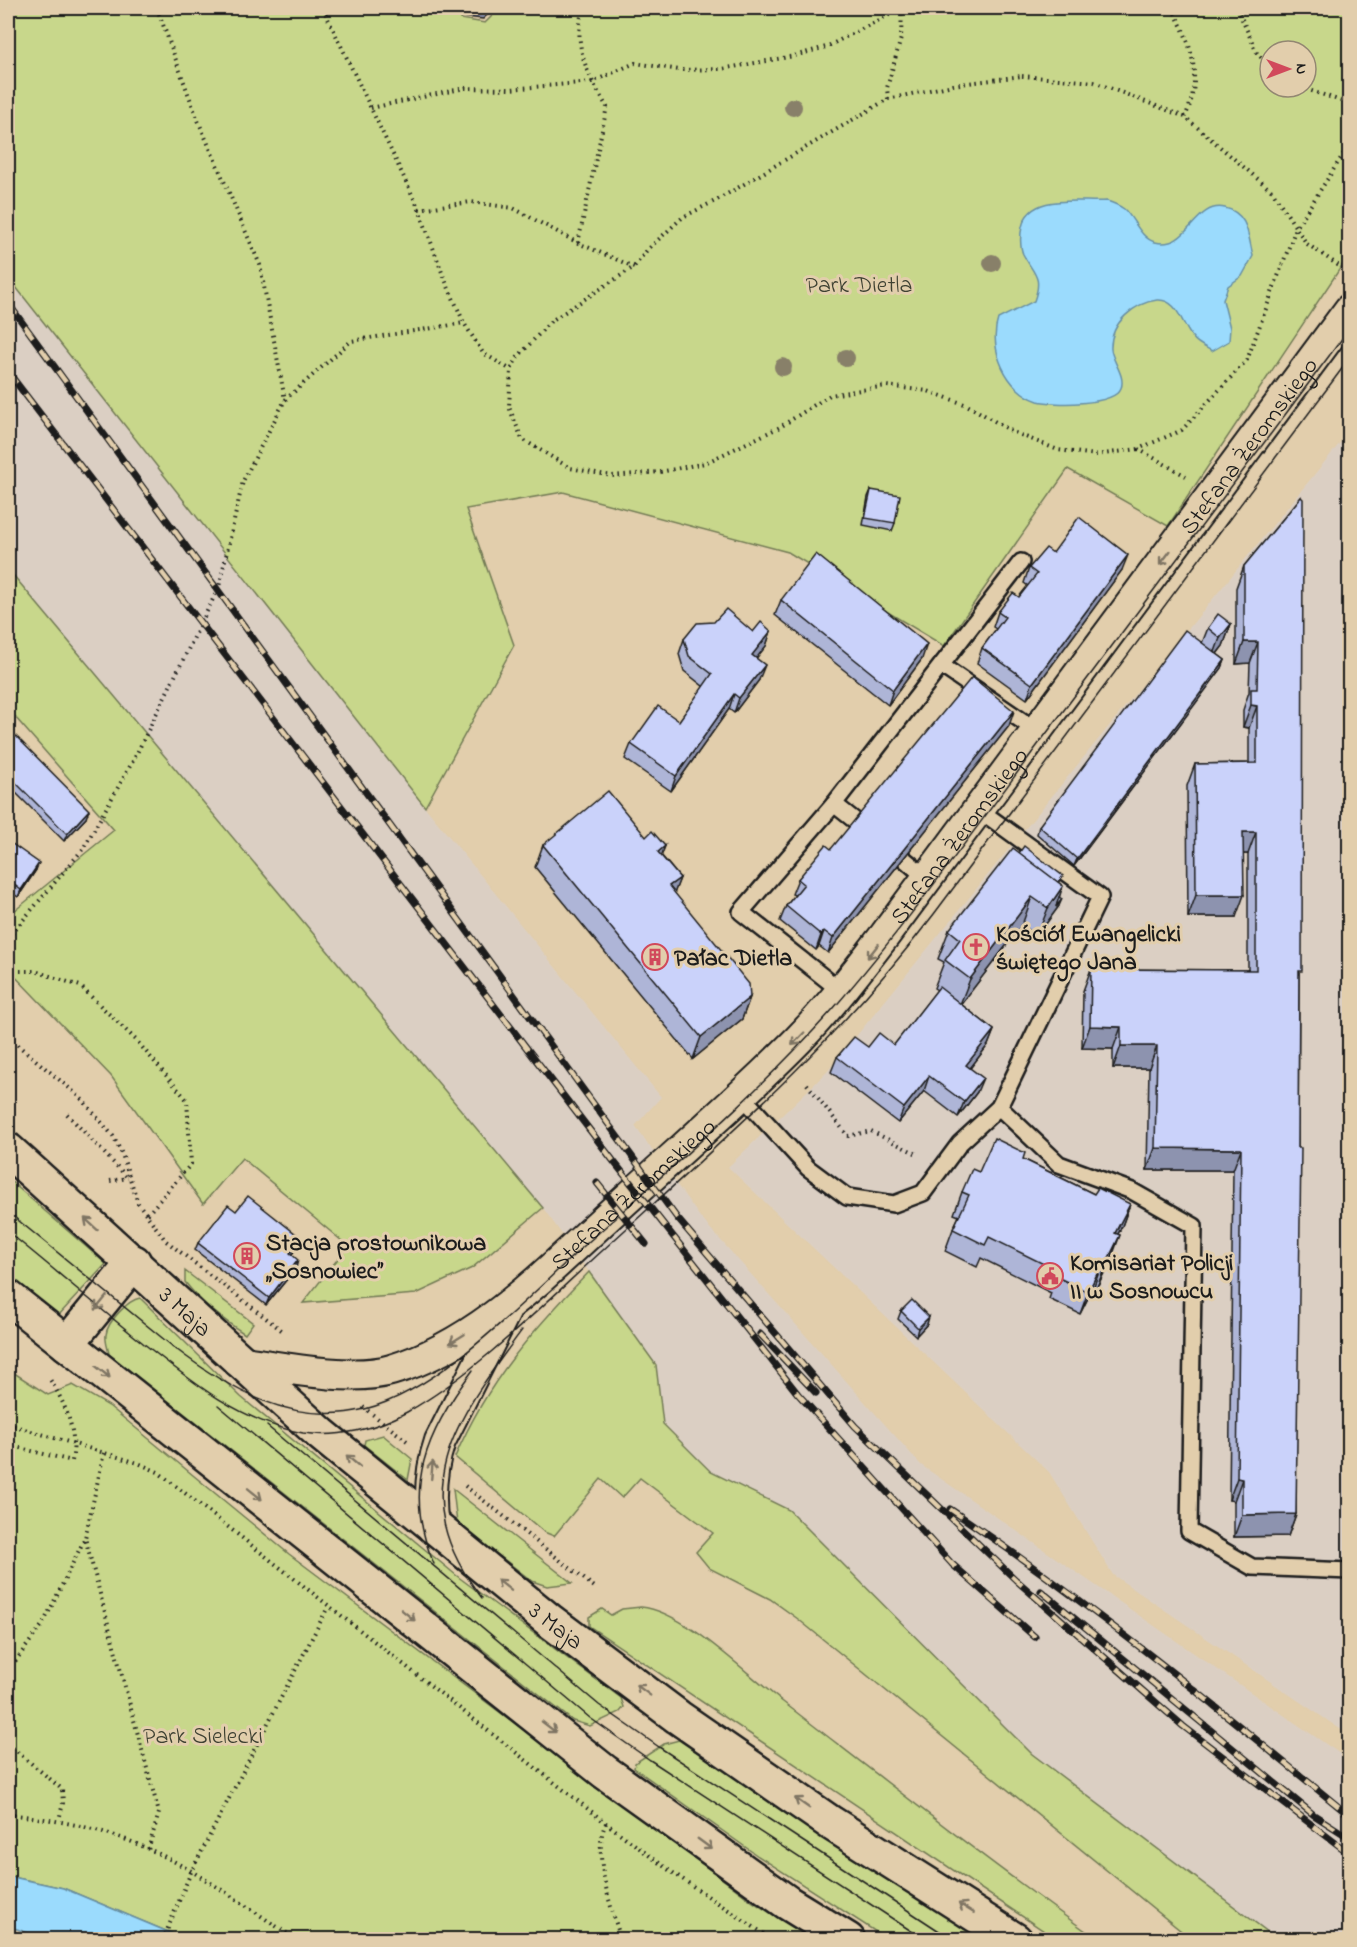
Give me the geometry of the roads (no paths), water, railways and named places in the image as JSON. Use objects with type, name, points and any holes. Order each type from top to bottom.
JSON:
[{"type":"main road","name":"3 Maja","points":[[8,1150],[134,1262],[238,1361],[433,1528],[550,1621],[678,1717],[831,1823],[1015,1940]]},
{"type":"main road","points":[[68,1344],[134,1262]]},
{"type":"main road","points":[[8,1297],[605,1772],[788,1903],[848,1940]]},
{"type":"street","name":"Stefana Żeromskiego","points":[[238,1361],[346,1374],[388,1371],[426,1359],[507,1308],[741,1095],[799,1039],[841,992],[1350,309]]},
{"type":"street","name":"Stefana Żeromskiego","points":[[433,1528],[430,1502],[433,1461],[440,1441],[507,1308]]},
{"type":"lane","points":[[841,992],[741,912],[834,804],[1021,562]]},
{"type":"lane","points":[[942,666],[1037,731]]},
{"type":"lane","points":[[834,804],[858,823]]},
{"type":"lane","points":[[741,1095],[808,1168],[847,1197],[894,1204],[923,1193],[960,1143],[999,1107],[1100,897],[978,809]]},
{"type":"lane","points":[[903,858],[927,878]]},
{"type":"lane","points":[[999,1107],[1059,1164],[1132,1191],[1194,1226],[1189,1531],[1252,1567],[1350,1571]]},
{"type":"water","points":[[1107,201],[1124,209],[1141,232],[1155,242],[1166,243],[1176,240],[1198,218],[1214,208],[1233,211],[1243,220],[1253,256],[1242,276],[1228,286],[1223,300],[1230,328],[1229,341],[1212,351],[1195,340],[1170,303],[1157,300],[1148,302],[1125,316],[1115,331],[1111,349],[1122,379],[1121,388],[1116,394],[1082,403],[1038,401],[1027,396],[1009,378],[1002,367],[996,343],[998,319],[1034,301],[1037,293],[1036,276],[1021,248],[1022,227],[1027,216],[1035,208],[1045,204]]},
{"type":"water","points":[[8,1876],[63,1888],[185,1939],[45,1939],[8,1928]]},
{"type":"tram line","points":[[172,1346],[216,1377],[262,1400],[312,1413],[338,1413],[365,1409],[393,1399],[421,1384],[477,1344],[504,1321],[740,1105],[833,1009],[939,877],[1350,328]]},
{"type":"tram line","points":[[8,1232],[175,1369],[236,1409],[257,1419],[303,1433],[344,1433],[383,1423],[432,1397],[458,1379],[508,1337],[733,1131],[818,1048],[897,961],[1350,358]]},
{"type":"tram line","points":[[8,1212],[177,1350]]},
{"type":"tram line","points":[[482,1598],[457,1560],[444,1524],[441,1491],[446,1458],[459,1426],[476,1395],[522,1330]]},
{"type":"tram line","points":[[434,1564],[424,1536],[420,1510],[420,1485],[424,1461],[443,1415],[473,1370]]},
{"type":"tram line","points":[[218,1405],[590,1718],[650,1760],[925,1940]]},
{"type":"tram line","points":[[267,1426],[599,1705],[659,1747],[953,1940]]},
{"type":"railway","points":[[8,303],[677,1218],[855,1426],[1016,1580],[1183,1726],[1350,1854]]},
{"type":"railway","points":[[8,372],[615,1163],[798,1394],[952,1564],[1035,1637]]},
{"type":"railway","points":[[597,1183],[646,1244]]},
{"type":"railway","points":[[760,1334],[816,1393]]},
{"type":"railway","points":[[950,1509],[1104,1619],[1350,1816]]},
{"type":"railway","points":[[1041,1591],[1314,1815],[1350,1838]]},
{"type":"place","name":"Kościół Ewangelicki świętego Jana","points":[[976,947]]},
{"type":"place","name":"Pałac Dietla","points":[[655,957]]},
{"type":"place","name":"Stacja prostownikowa „Sosnowiec”","points":[[247,1256]]},
{"type":"place","name":"Komisariat Policji II w Sosnowcu","points":[[1050,1276]]},
{"type":"park label","name":"Park Dietla","points":[[859,284]]},
{"type":"park label","name":"Park Sielecki","points":[[203,1735]]}]
